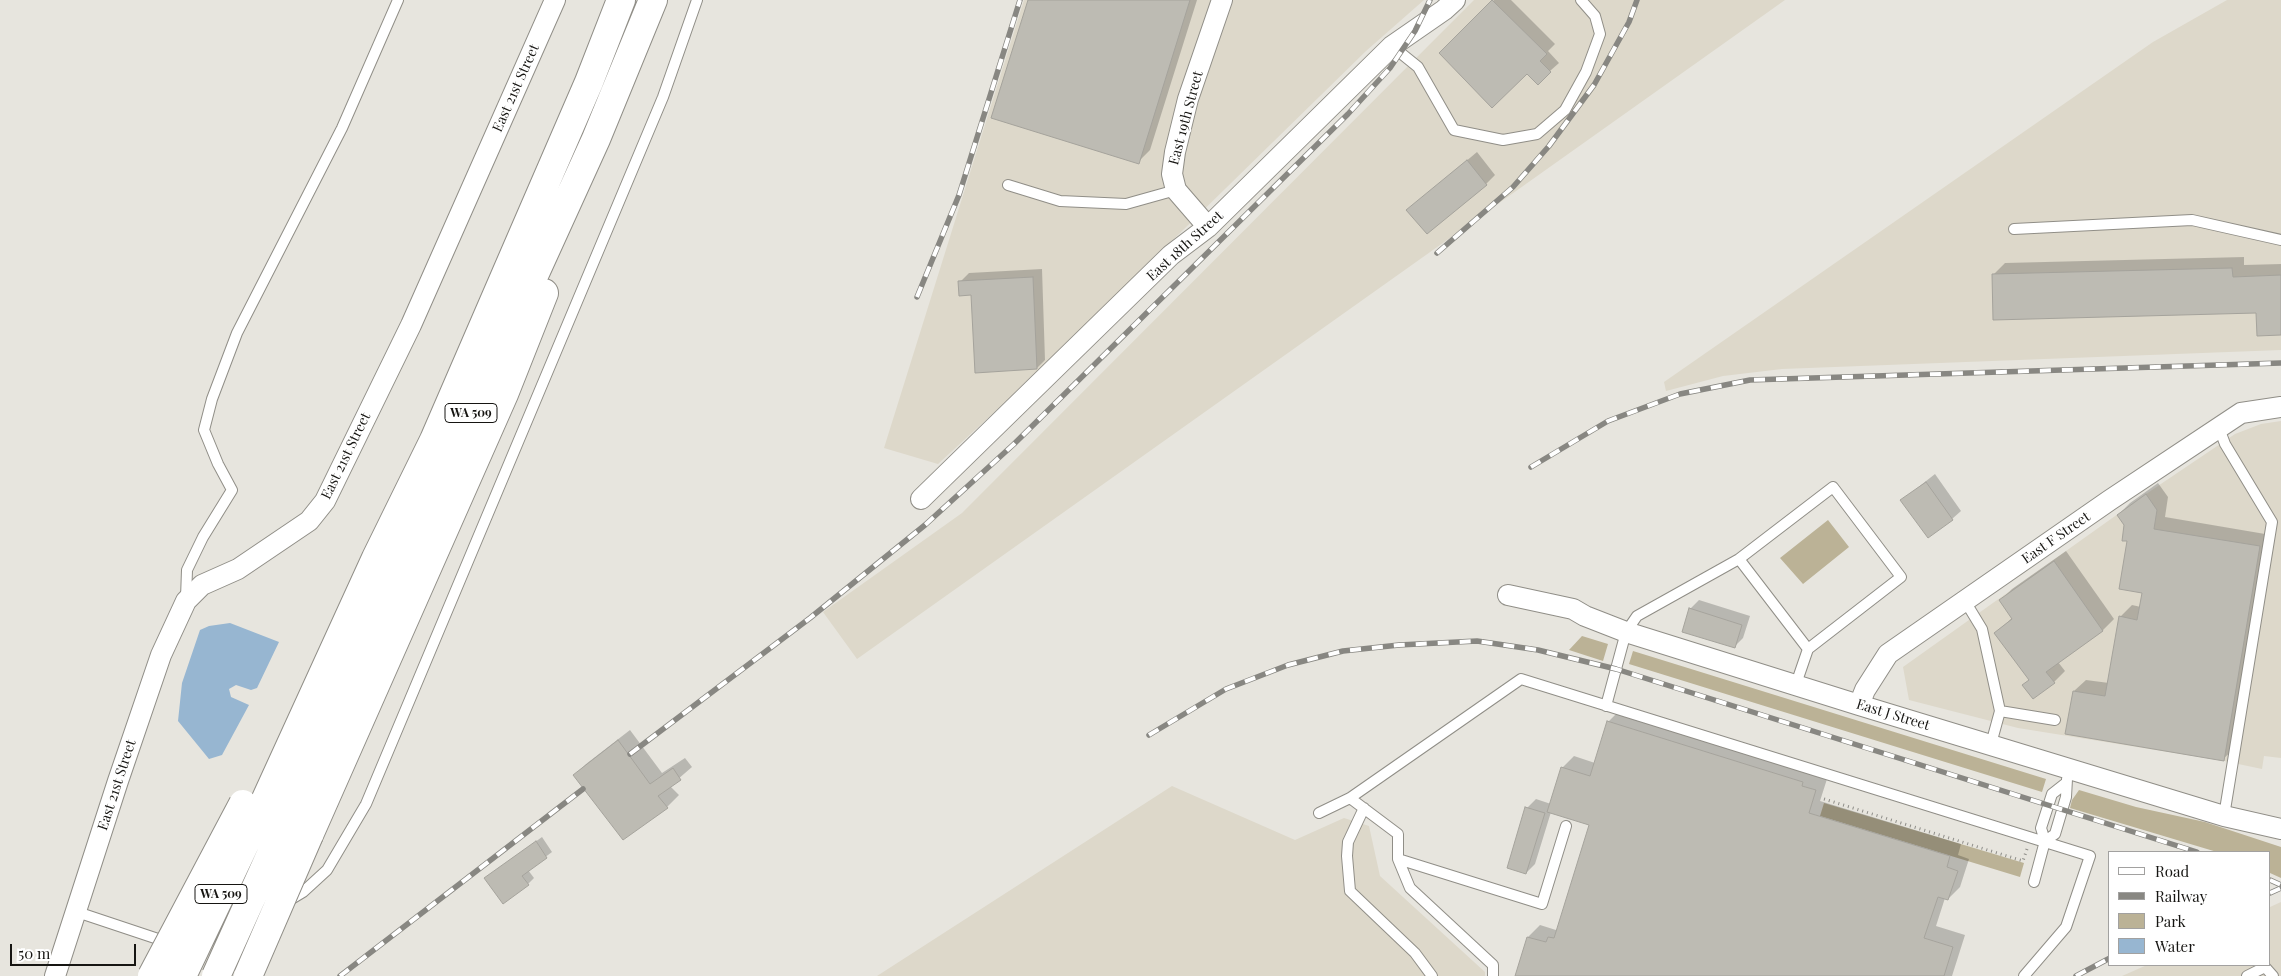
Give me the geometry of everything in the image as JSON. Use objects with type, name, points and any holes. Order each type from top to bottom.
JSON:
[{"type":"highway","name":"WA 509","points":[[182,976],[251,808],[434,440],[589,82],[621,0]]},
{"type":"highway","name":"WA 509","points":[[216,976],[596,139],[653,0]]},
{"type":"highway","points":[[248,976],[526,342],[567,230],[596,139]]},
{"type":"highway","points":[[152,976],[251,808]]},
{"type":"street","name":"East 21st Street","points":[[55,976],[118,780],[158,664],[186,601],[202,585],[238,569],[309,521],[325,501],[411,325],[555,0]]},
{"type":"street","name":"East 19th Street","points":[[1176,190],[1172,174],[1175,152],[1188,99],[1222,0]]},
{"type":"street","name":"East 18th Street","points":[[921,499],[1171,255],[1208,226],[1392,46],[1444,10],[1455,0]]},
{"type":"street","points":[[1176,190],[1208,226]]},
{"type":"street","name":"East F Street","points":[[1860,705],[1865,690],[1888,654],[2241,413],[2281,407]]},
{"type":"street","name":"East J Street","points":[[1508,595],[1574,609],[1585,616],[1626,632],[1991,744],[2068,776],[2281,829]]},
{"type":"lane","points":[[186,601],[187,570],[202,537],[232,490],[218,464],[204,430],[212,399],[238,333],[342,128],[398,0]]},
{"type":"lane","points":[[77,912],[150,938],[181,946],[212,942],[303,892],[326,870],[366,804],[663,97],[697,0]]},
{"type":"lane","points":[[1392,46],[1418,67],[1454,130],[1503,140],[1537,134],[1565,110],[1586,72],[1600,34],[1595,16],[1581,0]]},
{"type":"lane","points":[[1008,185],[1060,201],[1126,204],[1176,190]]},
{"type":"lane","points":[[2014,229],[2192,220],[2281,240]]},
{"type":"lane","points":[[2219,428],[2225,444],[2272,522],[2224,816]]},
{"type":"lane","points":[[1606,706],[1626,632],[1637,616],[1739,559],[1833,487],[1901,577],[1808,649],[1796,684]]},
{"type":"lane","points":[[1739,559],[1808,649]]},
{"type":"lane","points":[[1965,601],[1982,629],[2000,711],[1991,744]]},
{"type":"lane","points":[[1319,813],[1350,798],[1521,679],[2090,856],[2066,927],[2024,976]]},
{"type":"lane","points":[[2000,711],[2055,720]]},
{"type":"lane","points":[[2045,841],[2055,834],[2066,798],[2068,776]]},
{"type":"lane","points":[[2034,882],[2045,841],[2041,828],[2052,794],[2068,776]]},
{"type":"lane","points":[[1350,798],[1398,834],[1398,859],[1410,888],[1493,965],[1493,976]]},
{"type":"lane","points":[[1364,808],[1348,842],[1347,856],[1350,891],[1414,953],[1432,976]]},
{"type":"lane","points":[[1398,859],[1542,904],[1566,826]]},
{"type":"lane","points":[[2247,976],[2265,967],[2273,976]]},
{"type":"path","points":[[1824,799],[2023,861],[2028,845]]},
{"type":"shaded area","points":[[1024,0],[1424,0],[1366,51],[1039,371],[938,464],[884,448]]},
{"type":"shaded area","points":[[1474,0],[1785,0],[857,659],[823,612],[962,513]]},
{"type":"shaded area","points":[[2227,0],[2281,0],[2281,350],[1782,369],[1723,376],[1666,391],[1664,382],[2153,42]]},
{"type":"shaded area","points":[[2281,421],[2281,758],[2264,756],[2262,769],[2224,761],[2018,728],[1909,700],[1903,667],[2146,494],[2235,434],[2261,424]]},
{"type":"shaded area","points":[[1172,786],[1295,840],[1344,818],[1369,826],[1380,876],[1485,972],[1485,976],[877,976]]},
{"type":"shaded area","points":[[2281,902],[2281,976],[2122,976],[2145,966],[2271,966],[2271,907]]},
{"type":"green space","points":[[1828,520],[1849,547],[1803,584],[1780,558]]},
{"type":"green space","points":[[1582,636],[1608,644],[1603,661],[1569,650]]},
{"type":"green space","points":[[1633,651],[2046,779],[2042,792],[1629,664]]},
{"type":"green space","points":[[2079,790],[2136,807],[2205,822],[2281,847],[2281,878],[2271,873],[2271,851],[2214,851],[2070,808],[2072,800]]},
{"type":"green space","points":[[1824,803],[2024,863],[2020,877],[1820,816]]},
{"type":"water","points":[[230,623],[279,642],[257,688],[251,690],[236,685],[229,689],[231,697],[249,705],[222,755],[209,759],[178,721],[182,683],[200,630],[209,626]]},
{"type":"building","points":[[1028,0],[1190,0],[1139,164],[991,118]]},
{"type":"building","points":[[1492,0],[1547,54],[1540,61],[1551,72],[1538,85],[1527,74],[1492,108],[1439,53]]},
{"type":"building","points":[[1467,160],[1487,185],[1427,234],[1406,210]]},
{"type":"building","points":[[2232,268],[2233,277],[2281,275],[2281,335],[2257,336],[2256,313],[1993,320],[1992,274]]},
{"type":"building","points":[[1033,277],[1037,369],[975,373],[971,295],[959,296],[958,281]]},
{"type":"building","points":[[1926,482],[1953,520],[1928,538],[1900,500]]},
{"type":"building","points":[[2146,494],[2157,510],[2154,529],[2260,546],[2224,761],[2065,734],[2073,691],[2105,696],[2119,616],[2137,620],[2142,593],[2119,589],[2127,541],[2122,541],[2124,525],[2117,515]]},
{"type":"building","points":[[2054,561],[2103,631],[2046,672],[2055,683],[2033,699],[2022,685],[2029,680],[1994,633],[2012,619],[1999,600]]},
{"type":"building","points":[[1689,608],[1742,625],[1735,648],[1682,632]]},
{"type":"building","points":[[1607,721],[1803,782],[1802,786],[1816,790],[1809,813],[1950,856],[1947,867],[1958,871],[1948,900],[1938,897],[1924,938],[1953,947],[1944,976],[1515,976],[1527,937],[1546,942],[1548,937],[1554,938],[1589,825],[1547,812],[1561,767],[1590,776]]},
{"type":"building","points":[[618,740],[650,784],[673,768],[681,780],[658,796],[668,808],[623,840],[573,775]]},
{"type":"building","points":[[1525,807],[1545,813],[1526,874],[1507,868]]},
{"type":"building","points":[[536,841],[547,858],[522,876],[529,885],[503,904],[484,878]]},
{"type":"railway","points":[[917,297],[959,195],[1020,0]]},
{"type":"railway","points":[[630,754],[810,618],[925,525],[1014,444],[1348,114],[1390,68],[1415,31],[1430,0]]},
{"type":"railway","points":[[1437,253],[1513,187],[1549,146],[1594,85],[1629,22],[1637,0]]},
{"type":"railway","points":[[1531,467],[1608,421],[1680,394],[1750,380],[2281,363]]},
{"type":"railway","points":[[1149,735],[1226,689],[1288,665],[1343,651],[1399,645],[1477,641],[1538,650],[1616,669],[2194,851]]},
{"type":"railway","points":[[340,976],[583,789]]},
{"type":"railway","points":[[2271,880],[2281,885]]},
{"type":"railway","points":[[2271,893],[2281,888]]},
{"type":"railway","points":[[2076,976],[2108,959]]}]
